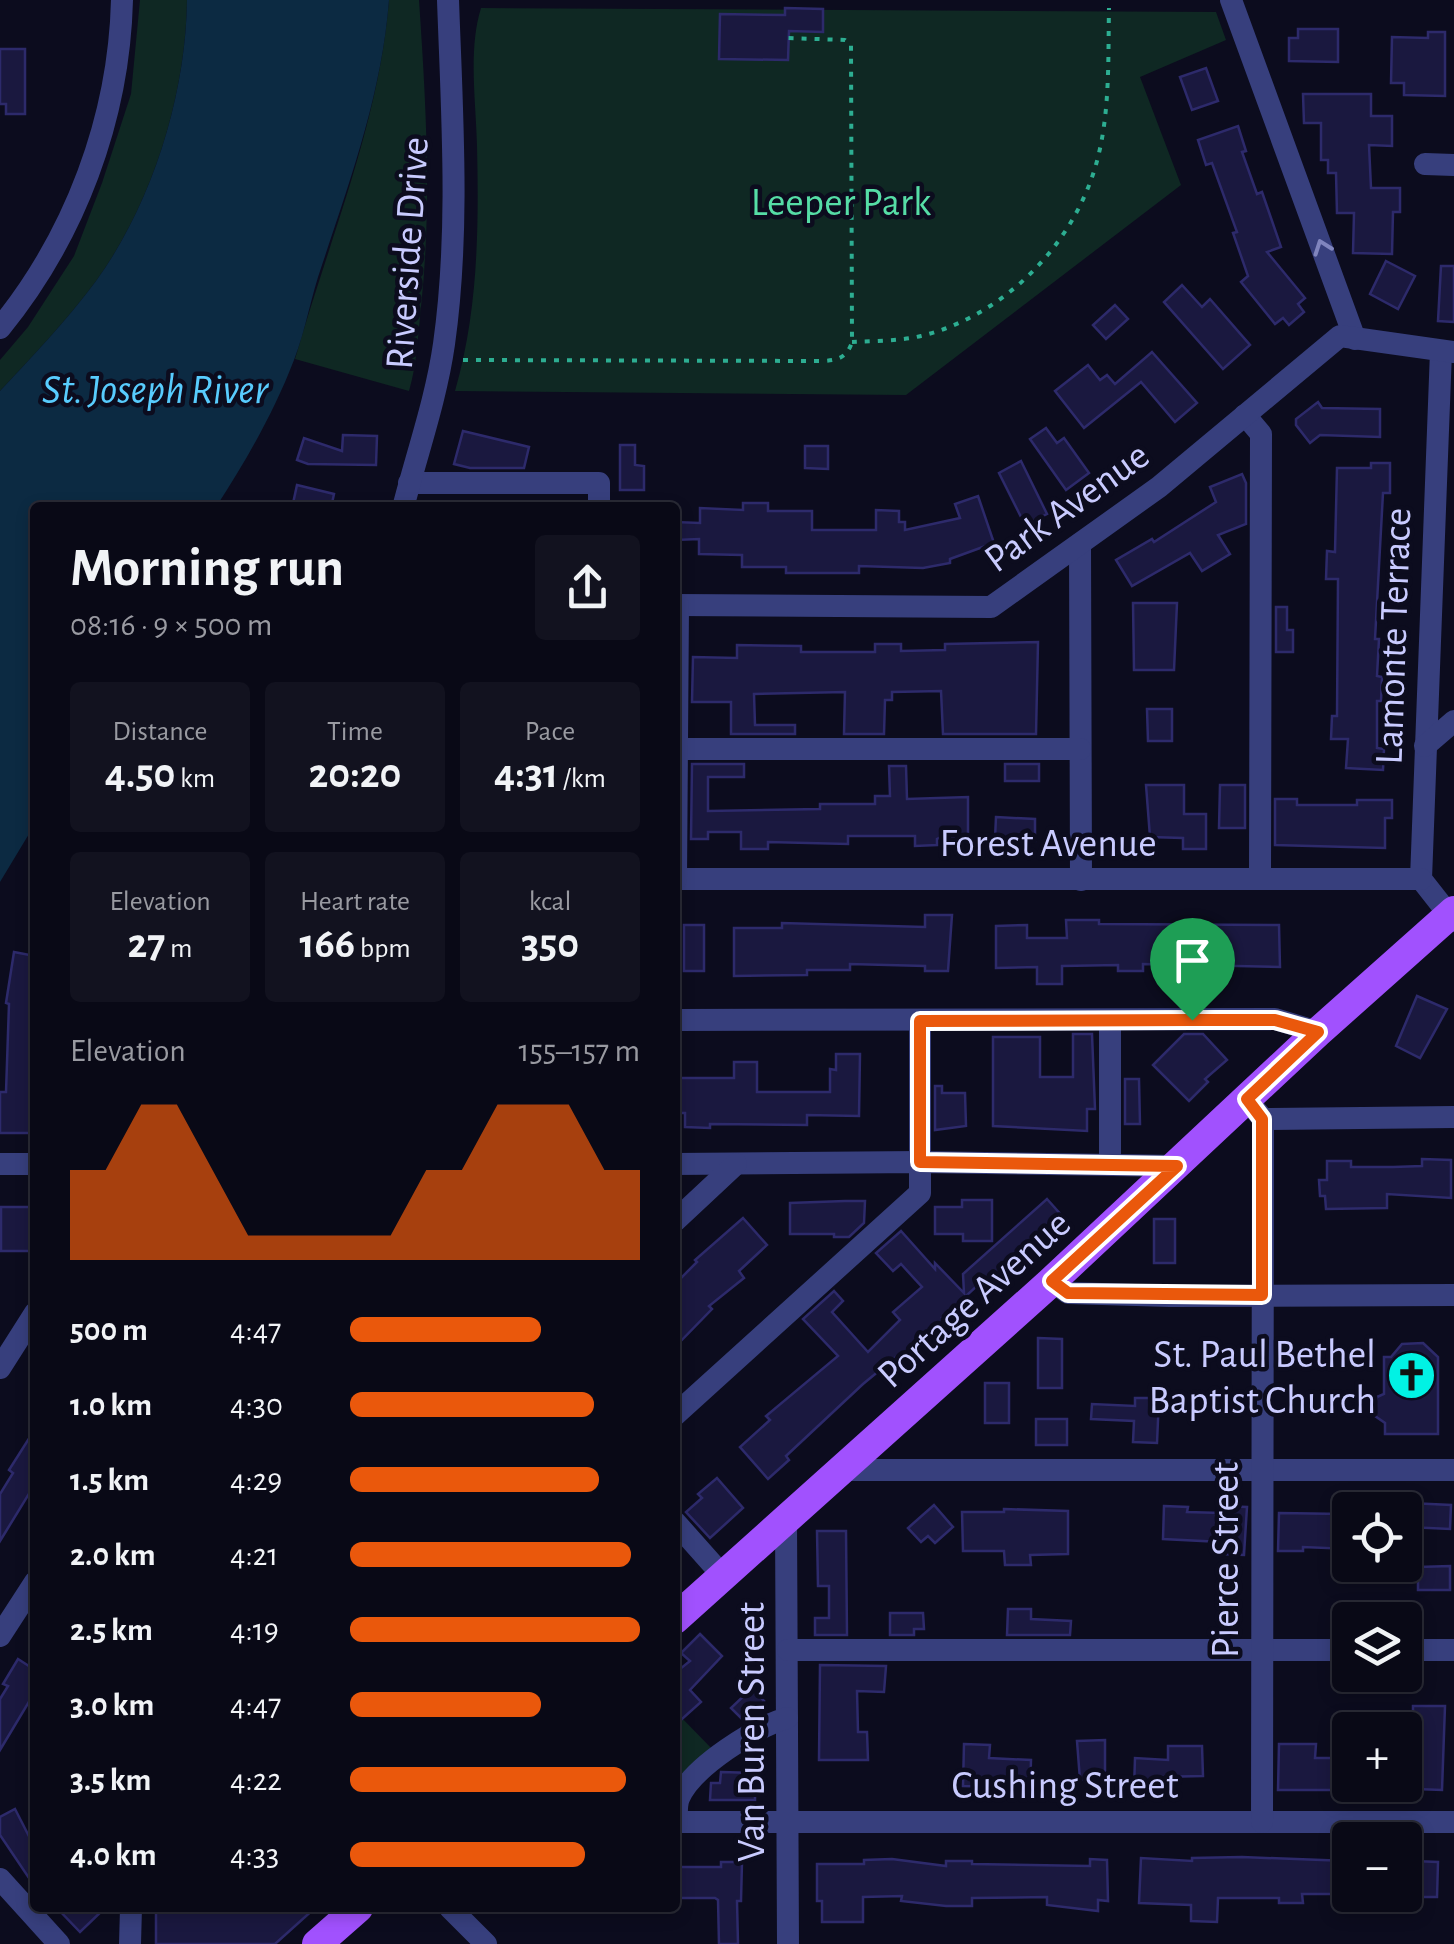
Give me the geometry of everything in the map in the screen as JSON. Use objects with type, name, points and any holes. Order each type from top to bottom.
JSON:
[{"type":"main road","name":"Portage Avenue","points":[[680,1615],[1177,1166],[1255,1109],[1318,1032],[1452,916]]},
{"type":"main road","points":[[317,1944],[353,1912]]},
{"type":"street","points":[[0,328],[47,263],[77,204],[112,94],[122,0]]},
{"type":"street","name":"Riverside Drive","points":[[404,502],[433,400],[444,345],[449,288],[454,197],[448,0]]},
{"type":"street","points":[[1231,0],[1356,339],[1448,352]]},
{"type":"street","points":[[1425,164],[1454,165]]},
{"type":"street","name":"Park Avenue","points":[[680,604],[991,606],[1159,487],[1340,336],[1356,339]]},
{"type":"street","name":"Lamonte Terrace","points":[[1421,880],[1425,746],[1444,522],[1448,352]]},
{"type":"street","points":[[1245,415],[1261,434],[1260,878]]},
{"type":"street","points":[[409,484],[599,482],[599,502]]},
{"type":"street","points":[[1080,544],[1081,880]]},
{"type":"street","points":[[1425,746],[1454,721]]},
{"type":"street","points":[[680,749],[1080,749]]},
{"type":"street","name":"Forest Avenue","points":[[680,879],[1421,880]]},
{"type":"street","points":[[1421,880],[1452,916]]},
{"type":"street","points":[[680,1020],[1275,1020],[1318,1032]]},
{"type":"street","points":[[680,1410],[920,1193],[920,1021]]},
{"type":"street","points":[[1110,1021],[1110,1166]]},
{"type":"street","points":[[1255,1109],[1454,1118]]},
{"type":"street","name":"Pierce Street","points":[[1255,1109],[1262,1295],[1262,1822]]},
{"type":"street","points":[[0,1164],[30,1164]]},
{"type":"street","points":[[680,1164],[1177,1166]]},
{"type":"street","points":[[680,1216],[736,1164]]},
{"type":"street","points":[[1052,1281],[1068,1293],[1454,1295]]},
{"type":"street","points":[[0,1368],[30,1321]]},
{"type":"street","points":[[841,1470],[1454,1470]]},
{"type":"street","name":"Van Buren Street","points":[[786,1519],[788,1944]]},
{"type":"street","points":[[680,1528],[723,1576]]},
{"type":"street","points":[[0,1636],[30,1590]]},
{"type":"street","points":[[788,1650],[1332,1650]]},
{"type":"street","points":[[1422,1650],[1454,1650]]},
{"type":"street","points":[[680,1797],[696,1773],[768,1724],[787,1718]]},
{"type":"street","name":"Cushing Street","points":[[680,1822],[1454,1822]]},
{"type":"street","points":[[0,1880],[59,1944]]},
{"type":"street","points":[[130,1944],[131,1912]]},
{"type":"street","points":[[454,1912],[486,1944]]},
{"type":"path","points":[[852,342],[919,336],[985,310],[1012,290],[1061,239],[1092,180],[1100,150],[1106,110],[1108,8]]},
{"type":"path","points":[[461,360],[824,361],[838,360],[848,352],[852,342],[851,45],[845,40],[788,38]]},
{"type":"green space","points":[[140,0],[187,0],[180,73],[162,147],[134,218],[116,251],[62,324],[0,391],[0,360],[28,327],[74,256],[102,183],[131,94]]},
{"type":"green space","points":[[389,0],[419,0],[424,77],[426,230],[417,349],[409,391],[295,359],[364,137]]},
{"type":"green space","name":"Leeper Park","points":[[481,8],[1216,12],[1226,40],[1140,77],[1181,185],[906,395],[455,391],[468,331],[475,270],[478,177],[474,58]]},
{"type":"green space","points":[[680,1716],[715,1752],[680,1787]]},
{"type":"water","name":"St. Joseph River","points":[[187,0],[389,0],[380,68],[364,134],[294,360],[259,436],[219,502],[30,502],[30,832],[0,882],[0,391],[96,281],[134,218],[173,110]]},
{"type":"building","points":[[785,8],[823,9],[823,32],[789,31],[788,60],[719,59],[720,14],[785,15]]},
{"type":"building","points":[[1298,29],[1338,29],[1338,62],[1289,61],[1289,38],[1298,38]]},
{"type":"building","points":[[1428,32],[1445,32],[1445,96],[1404,95],[1404,83],[1391,83],[1392,37],[1428,38]]},
{"type":"building","points":[[0,49],[25,49],[25,114],[6,114],[6,104],[0,104]]},
{"type":"building","points":[[1206,68],[1218,101],[1192,110],[1180,77]]},
{"type":"building","points":[[1303,94],[1371,94],[1371,116],[1392,116],[1392,146],[1369,145],[1371,188],[1400,188],[1400,212],[1393,212],[1392,254],[1353,253],[1354,213],[1337,213],[1336,173],[1328,173],[1328,160],[1321,160],[1321,123],[1304,123]]},
{"type":"building","points":[[1238,126],[1246,151],[1242,152],[1257,194],[1262,192],[1281,247],[1267,252],[1305,298],[1298,304],[1304,312],[1289,325],[1283,318],[1275,324],[1241,282],[1248,276],[1233,233],[1237,232],[1212,163],[1206,165],[1198,140]]},
{"type":"building","points":[[1386,261],[1415,276],[1398,309],[1370,294]]},
{"type":"building","points":[[1441,266],[1454,266],[1454,322],[1438,321]]},
{"type":"building","points":[[1182,285],[1202,307],[1210,299],[1250,345],[1223,369],[1164,302]]},
{"type":"building","points":[[1115,305],[1128,319],[1106,339],[1093,325]]},
{"type":"building","points":[[1152,352],[1197,403],[1175,422],[1141,382],[1084,428],[1055,391],[1088,365],[1100,380],[1107,375],[1115,384]]},
{"type":"building","points":[[1318,402],[1322,408],[1380,409],[1380,437],[1320,435],[1310,443],[1296,425],[1296,419]]},
{"type":"building","points":[[1046,428],[1057,443],[1064,438],[1089,473],[1066,490],[1030,439]]},
{"type":"building","points":[[463,431],[529,447],[524,468],[470,468],[454,464]]},
{"type":"building","points":[[343,435],[377,436],[376,465],[308,464],[297,460],[304,438],[342,451]]},
{"type":"building","points":[[620,445],[635,445],[635,465],[644,466],[644,490],[620,490]]},
{"type":"building","points":[[805,446],[828,446],[828,469],[805,468]]},
{"type":"building","points":[[1021,461],[1047,514],[1025,525],[999,473]]},
{"type":"building","points":[[1371,463],[1390,463],[1390,493],[1383,493],[1375,639],[1379,639],[1377,676],[1382,677],[1381,701],[1377,701],[1377,748],[1384,749],[1383,770],[1346,768],[1348,739],[1331,739],[1332,716],[1337,716],[1338,579],[1326,579],[1327,551],[1335,552],[1337,468],[1371,468]]},
{"type":"building","points":[[1242,474],[1246,483],[1246,524],[1218,535],[1230,554],[1202,571],[1190,553],[1132,586],[1116,560],[1152,539],[1154,542],[1216,502],[1210,487]]},
{"type":"building","points":[[297,485],[334,494],[332,502],[293,502]]},
{"type":"building","points":[[978,496],[994,543],[950,559],[950,563],[923,568],[859,566],[859,573],[786,573],[786,567],[742,567],[742,555],[699,554],[699,539],[680,540],[680,522],[700,523],[700,508],[743,510],[743,503],[768,503],[768,511],[812,511],[812,530],[876,530],[876,510],[899,511],[899,522],[905,522],[905,530],[960,518],[955,504]]},
{"type":"building","points":[[1133,603],[1177,603],[1174,670],[1134,670]]},
{"type":"building","points":[[1276,607],[1287,607],[1287,630],[1293,630],[1293,652],[1276,652]]},
{"type":"building","points":[[1038,642],[1036,734],[943,734],[941,691],[892,692],[892,700],[885,700],[884,734],[844,734],[845,692],[754,694],[755,725],[795,725],[795,734],[731,734],[731,702],[692,702],[693,657],[737,658],[737,645],[801,646],[801,652],[875,652],[875,644],[901,644],[901,651],[945,650],[945,644]]},
{"type":"building","points":[[1147,709],[1172,709],[1172,741],[1148,741]]},
{"type":"building","points":[[692,764],[744,764],[744,777],[708,777],[708,811],[875,804],[875,796],[890,796],[889,766],[906,766],[907,799],[968,797],[968,837],[941,837],[937,845],[915,846],[915,836],[848,836],[848,844],[768,842],[768,849],[741,849],[741,832],[708,832],[708,839],[691,839]]},
{"type":"building","points":[[1005,764],[1039,764],[1039,781],[1005,781]]},
{"type":"building","points":[[1146,785],[1184,785],[1184,814],[1206,814],[1206,849],[1183,849],[1183,838],[1150,837]]},
{"type":"building","points":[[1220,785],[1245,785],[1245,828],[1219,828]]},
{"type":"building","points":[[1275,799],[1297,799],[1297,805],[1357,805],[1357,800],[1392,800],[1392,818],[1385,818],[1385,848],[1275,845]]},
{"type":"building","points":[[996,817],[1035,819],[1035,841],[995,839]]},
{"type":"building","points":[[925,915],[952,915],[948,971],[925,971],[925,966],[850,964],[850,970],[807,970],[807,975],[734,976],[734,928],[782,928],[782,923],[925,927]]},
{"type":"building","points":[[1066,920],[1099,920],[1099,924],[1279,925],[1280,967],[1143,964],[1143,971],[1118,971],[1118,965],[1062,966],[1062,984],[1037,984],[1037,967],[996,968],[996,926],[1027,925],[1027,938],[1067,938]]},
{"type":"building","points":[[684,925],[704,925],[704,971],[684,971]]},
{"type":"building","points":[[14,952],[30,955],[30,1133],[0,1133],[0,1092],[6,1092],[6,1003]]},
{"type":"building","points":[[1417,996],[1447,1009],[1420,1058],[1396,1046]]},
{"type":"building","points":[[1073,1034],[1092,1034],[1095,1109],[1087,1109],[1087,1131],[993,1126],[993,1037],[1040,1037],[1040,1077],[1073,1077]]},
{"type":"building","points":[[1184,1034],[1203,1034],[1227,1060],[1205,1079],[1208,1082],[1189,1101],[1153,1065]]},
{"type":"building","points":[[836,1054],[860,1054],[859,1116],[807,1115],[807,1125],[710,1124],[710,1128],[685,1127],[685,1113],[680,1113],[680,1078],[734,1078],[734,1062],[757,1062],[757,1092],[830,1092],[830,1069],[836,1070]]},
{"type":"building","points":[[1125,1079],[1139,1079],[1140,1124],[1125,1124]]},
{"type":"building","points":[[935,1086],[942,1086],[942,1093],[965,1093],[966,1126],[935,1130]]},
{"type":"building","points":[[1422,1159],[1451,1160],[1451,1198],[1387,1194],[1387,1208],[1326,1209],[1325,1196],[1320,1196],[1319,1180],[1327,1180],[1327,1161],[1351,1161],[1351,1167],[1393,1167],[1422,1166]]},
{"type":"building","points":[[1047,1199],[1063,1217],[983,1287],[980,1283],[942,1318],[946,1324],[922,1345],[920,1342],[902,1360],[897,1356],[863,1384],[786,1456],[789,1460],[768,1479],[740,1447],[770,1420],[766,1416],[838,1356],[803,1319],[834,1291],[843,1301],[832,1312],[868,1352],[900,1320],[893,1312],[922,1287],[901,1264],[893,1271],[876,1253],[901,1231],[935,1269],[935,1263],[964,1293],[963,1274]]},
{"type":"building","points":[[962,1200],[992,1200],[992,1241],[963,1241],[963,1234],[935,1234],[935,1207],[962,1207]]},
{"type":"building","points":[[865,1201],[864,1223],[849,1237],[790,1234],[790,1203]]},
{"type":"building","points":[[1,1207],[30,1207],[30,1251],[1,1251]]},
{"type":"building","points":[[743,1218],[767,1245],[739,1271],[744,1278],[709,1306],[712,1309],[680,1342],[680,1279],[695,1260]]},
{"type":"building","points":[[1154,1219],[1175,1219],[1175,1263],[1154,1263]]},
{"type":"building","points":[[1038,1338],[1062,1339],[1062,1388],[1038,1388]]},
{"type":"building","name":"St. Paul Bethel Baptist Church","points":[[1423,1343],[1438,1357],[1438,1434],[1385,1434],[1385,1423],[1372,1414],[1377,1397],[1384,1394],[1384,1357],[1391,1357],[1402,1344]]},
{"type":"building","points":[[985,1383],[1009,1383],[1009,1423],[985,1423]]},
{"type":"building","points":[[1135,1398],[1159,1398],[1157,1443],[1133,1442],[1134,1421],[1091,1419],[1092,1404],[1135,1406]]},
{"type":"building","points":[[1036,1419],[1067,1419],[1067,1445],[1036,1445]]},
{"type":"building","points":[[30,1437],[30,1492],[0,1541],[0,1494],[13,1473],[9,1470]]},
{"type":"building","points":[[717,1478],[743,1508],[710,1538],[686,1512],[702,1498],[698,1494]]},
{"type":"building","points":[[1422,1504],[1451,1505],[1450,1529],[1422,1528]]},
{"type":"building","points":[[934,1505],[953,1527],[935,1543],[928,1536],[921,1542],[908,1528]]},
{"type":"building","points":[[1164,1506],[1188,1507],[1187,1512],[1222,1513],[1222,1506],[1247,1507],[1244,1555],[1220,1554],[1221,1542],[1163,1539]]},
{"type":"building","points":[[1068,1511],[1068,1554],[1030,1555],[1031,1565],[1005,1565],[1004,1551],[963,1551],[962,1512]]},
{"type":"building","points":[[1279,1513],[1332,1514],[1332,1548],[1278,1551]]},
{"type":"building","points":[[817,1531],[846,1531],[847,1635],[815,1635],[815,1618],[829,1618],[829,1586],[818,1586]]},
{"type":"building","points":[[1450,1566],[1450,1590],[1418,1590],[1422,1567]]},
{"type":"building","points":[[1008,1609],[1031,1609],[1031,1619],[1071,1621],[1070,1635],[1007,1635]]},
{"type":"building","points":[[890,1613],[923,1613],[924,1629],[914,1629],[914,1635],[890,1635]]},
{"type":"building","points":[[700,1634],[722,1656],[690,1690],[701,1702],[682,1719],[680,1669],[690,1661],[681,1653]]},
{"type":"building","points":[[18,1659],[30,1667],[30,1700],[0,1750],[0,1699],[8,1686],[3,1684]]},
{"type":"building","points":[[820,1665],[886,1666],[884,1692],[857,1691],[858,1732],[867,1732],[868,1760],[819,1760]]},
{"type":"building","points":[[752,1688],[764,1701],[754,1710],[758,1714],[744,1721],[731,1708]]},
{"type":"building","points":[[1413,1706],[1445,1706],[1442,1790],[1422,1789],[1422,1712],[1413,1712]]},
{"type":"building","points":[[1105,1740],[1105,1771],[1096,1771],[1096,1779],[1080,1780],[1077,1741]]},
{"type":"building","points":[[964,1744],[990,1745],[989,1758],[1031,1760],[1030,1793],[1005,1791],[1005,1787],[963,1786]]},
{"type":"building","points":[[1279,1744],[1316,1744],[1315,1758],[1332,1758],[1332,1790],[1278,1790]]},
{"type":"building","points":[[1168,1746],[1202,1746],[1203,1776],[1157,1777],[1157,1789],[1134,1789],[1135,1758],[1168,1760]]},
{"type":"building","points":[[721,1772],[755,1773],[755,1800],[710,1800],[711,1783],[720,1783]]},
{"type":"building","points":[[15,1809],[30,1838],[30,1880],[0,1835],[0,1817]]},
{"type":"building","points":[[1141,1858],[1332,1860],[1332,1894],[1302,1894],[1303,1903],[1279,1903],[1279,1898],[1218,1898],[1217,1922],[1191,1921],[1191,1905],[1139,1903]]},
{"type":"building","points":[[892,1859],[946,1866],[946,1861],[972,1861],[1090,1866],[1090,1859],[1107,1860],[1108,1901],[1098,1900],[1098,1911],[1047,1905],[1047,1897],[972,1898],[972,1906],[946,1906],[901,1901],[902,1896],[863,1897],[863,1922],[822,1922],[822,1901],[817,1901],[817,1864],[864,1864],[864,1860]]},
{"type":"building","points":[[1422,1861],[1438,1862],[1437,1897],[1422,1897]]},
{"type":"building","points":[[721,1862],[742,1862],[741,1901],[737,1901],[738,1944],[719,1944],[718,1900],[680,1898],[680,1867],[721,1867]]},
{"type":"building","points":[[61,1912],[101,1912],[80,1932]]},
{"type":"building","points":[[156,1912],[311,1912],[275,1944],[156,1944]]},
{"type":"place","name":"St. Paul Bethel Baptist Church","points":[[1411,1376]]},
{"type":"route","points":[[1192,1020],[1275,1020],[1318,1032],[1247,1099],[1262,1119],[1262,1295],[1068,1293],[1052,1281],[1177,1166],[920,1162],[920,1021],[1192,1020]]}]
